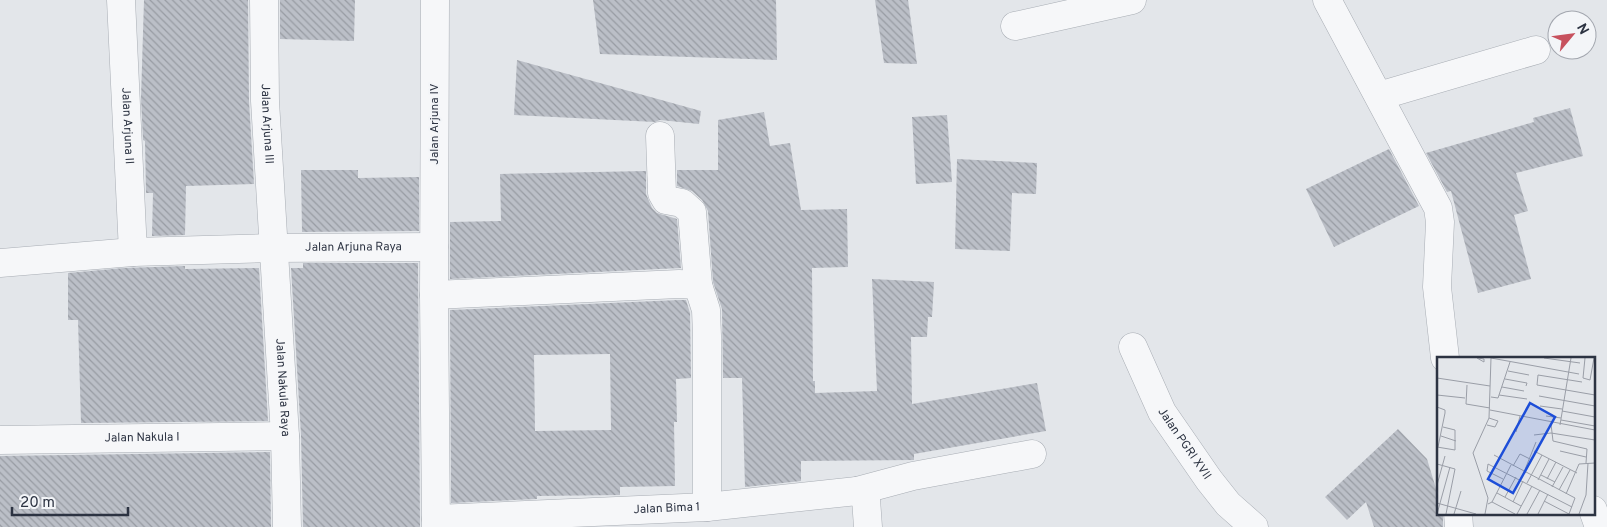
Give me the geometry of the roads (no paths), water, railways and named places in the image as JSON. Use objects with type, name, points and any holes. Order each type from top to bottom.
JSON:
[{"type":"street","name":"Jalan Arjuna II","points":[[121,0],[133,252]]},
{"type":"street","name":"Jalan Arjuna III","points":[[264,0],[264,101],[272,248]]},
{"type":"street","name":"Jalan Arjuna IV","points":[[434,248],[435,0]]},
{"type":"street","points":[[1015,26],[1132,0]]},
{"type":"street","points":[[1327,0],[1438,208],[1440,222],[1437,288],[1445,357]]},
{"type":"street","points":[[1379,96],[1536,50]]},
{"type":"street","points":[[660,136],[662,193],[666,200],[682,203],[692,212],[698,285],[706,310],[707,507]]},
{"type":"street","name":"Jalan Arjuna Raya","points":[[0,263],[133,252],[272,248],[434,248]]},
{"type":"street","name":"Jalan Nakula Raya","points":[[272,248],[285,436],[287,527]]},
{"type":"street","points":[[434,248],[436,523]]},
{"type":"street","points":[[434,295],[679,284],[698,285]]},
{"type":"street","name":"Jalan PGRI XVII","points":[[1133,347],[1162,412],[1208,480],[1228,504],[1254,527]]},
{"type":"street","name":"Jalan Nakula I","points":[[0,440],[285,436]]},
{"type":"street","name":"Jalan Bima 1","points":[[436,523],[707,507],[857,491],[913,476],[1032,454]]},
{"type":"street","points":[[857,491],[863,493],[866,499],[868,527]]},
{"type":"street","points":[[1594,513],[1599,527]]},
{"type":"street","points":[[1458,514],[1459,527]]}]
